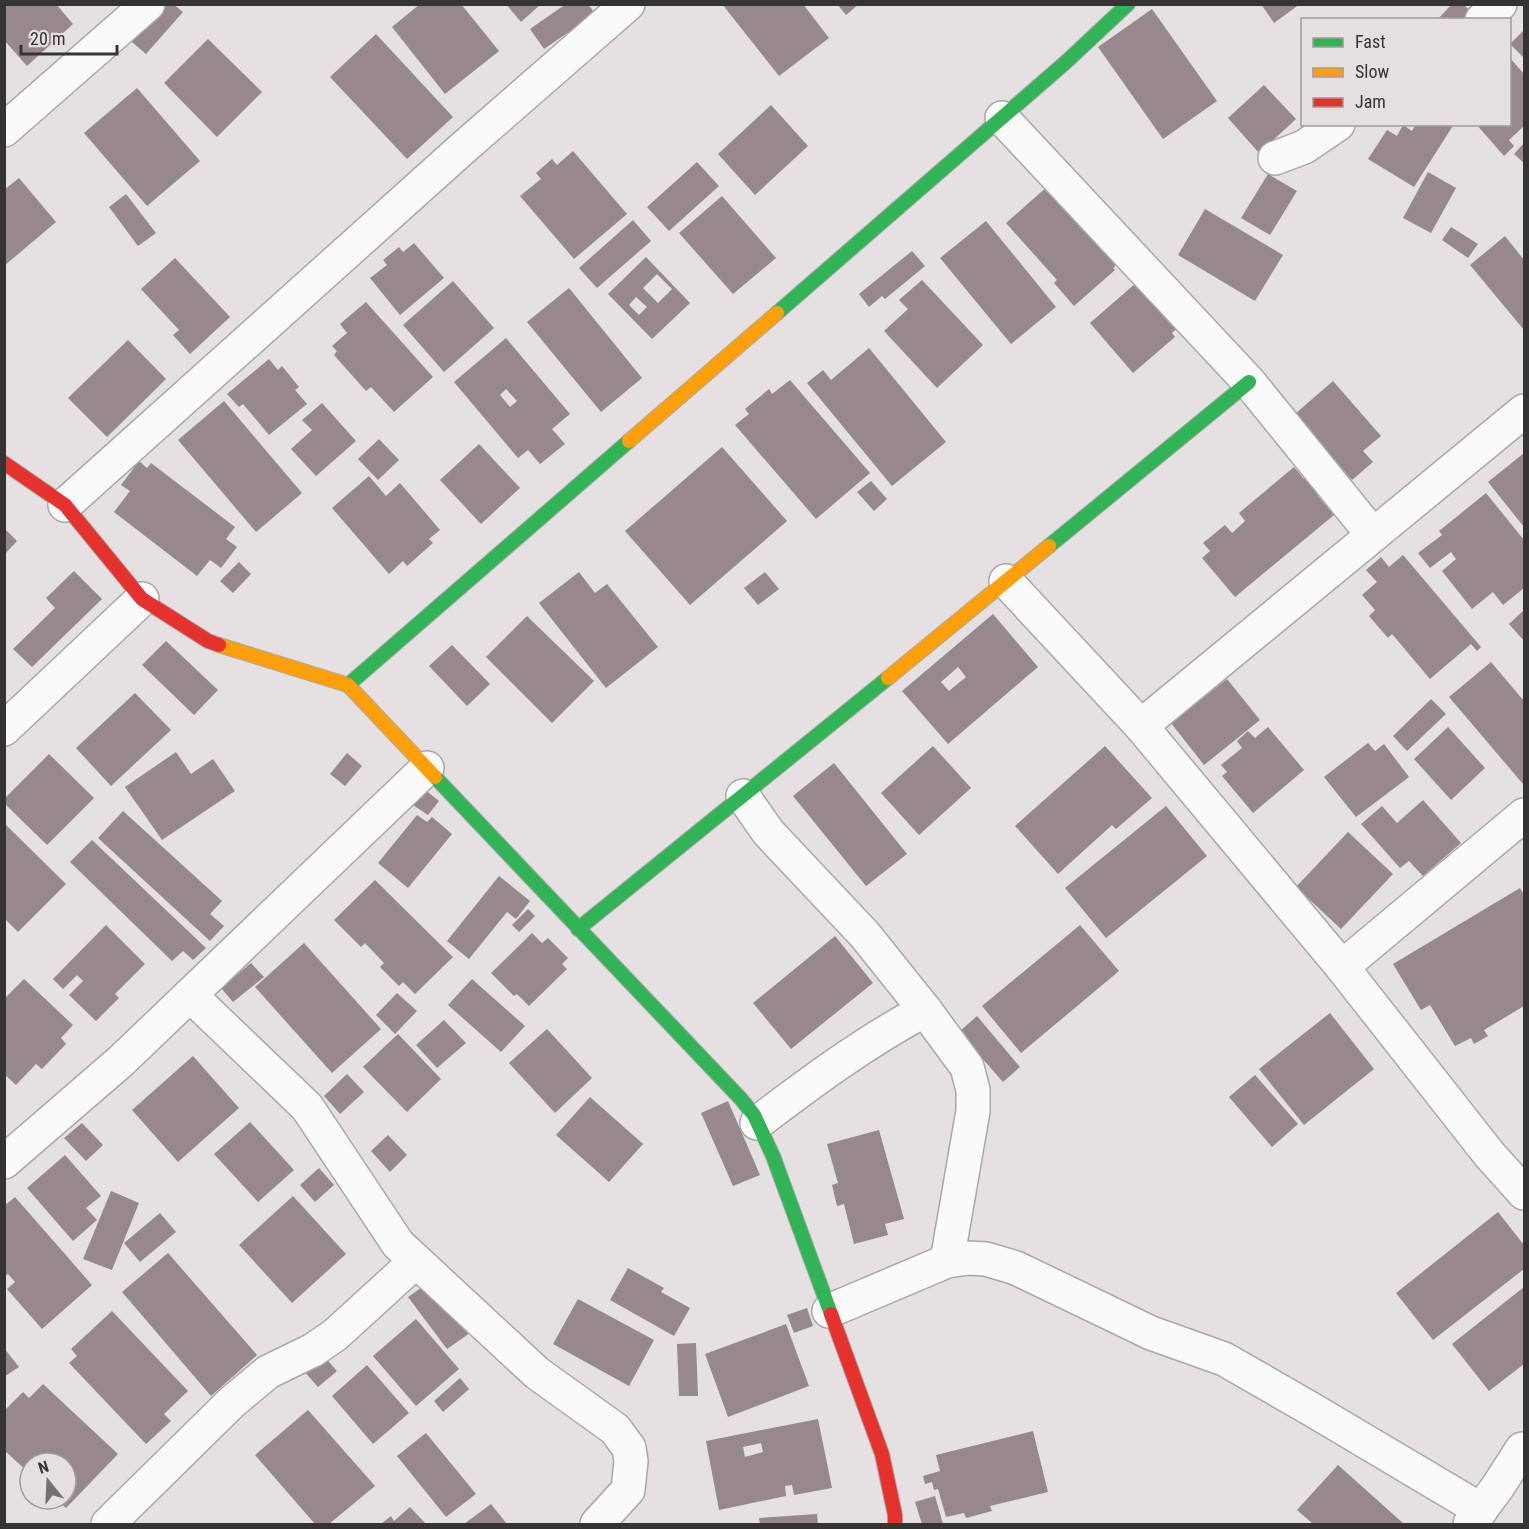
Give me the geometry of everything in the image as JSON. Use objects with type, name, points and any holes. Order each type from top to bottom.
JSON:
[{"type":"street","points":[[4,130],[148,4]]},
{"type":"street","points":[[65,504],[463,148],[628,4]]},
{"type":"street","points":[[348,684],[1002,118],[1128,4]]},
{"type":"street","points":[[1484,18],[1500,4]]},
{"type":"street","points":[[1002,118],[1249,382],[1373,536]]},
{"type":"street","points":[[1275,158],[1305,147],[1335,126]]},
{"type":"street","points":[[578,929],[1249,382]]},
{"type":"street","points":[[1141,726],[1524,411]]},
{"type":"street","points":[[4,462],[65,504],[142,598],[208,640],[348,684],[741,1099],[757,1123],[772,1156],[882,1454],[896,1524]]},
{"type":"street","points":[[1006,581],[1141,726],[1342,966],[1490,1154],[1524,1193]]},
{"type":"street","points":[[4,729],[142,598]]},
{"type":"street","points":[[4,1162],[121,1061],[427,768]]},
{"type":"street","points":[[743,796],[768,832],[865,935],[967,1067],[973,1090],[973,1111],[946,1261]]},
{"type":"street","points":[[1342,966],[1524,815]]},
{"type":"street","points":[[190,995],[307,1107],[398,1244],[537,1373],[615,1429],[629,1448],[631,1461],[627,1490],[597,1524]]},
{"type":"street","points":[[757,1123],[885,1031],[925,1010]]},
{"type":"street","points":[[829,1311],[946,1261],[977,1258],[1008,1265],[1151,1333],[1224,1359],[1311,1409],[1475,1517],[1522,1449]]},
{"type":"street","points":[[108,1524],[232,1402],[268,1372],[313,1350],[335,1335],[416,1261]]},
{"type":"building","points":[[4,4],[56,4],[73,24],[27,66],[4,40]]},
{"type":"building","points":[[164,4],[173,4],[183,12],[146,54],[132,42]]},
{"type":"building","points":[[420,4],[461,4],[499,51],[445,94],[392,27]]},
{"type":"building","points":[[506,4],[541,4],[521,22]]},
{"type":"building","points":[[566,4],[588,4],[595,14],[544,49],[530,29]]},
{"type":"building","points":[[722,4],[803,4],[829,38],[779,76]]},
{"type":"building","points":[[837,4],[859,4],[846,15]]},
{"type":"building","points":[[1261,4],[1300,4],[1274,23]]},
{"type":"building","points":[[1452,4],[1463,4],[1473,14],[1470,18],[1439,18]]},
{"type":"building","points":[[1152,9],[1217,101],[1163,139],[1098,47]]},
{"type":"building","points":[[1524,30],[1524,58],[1511,45]]},
{"type":"building","points":[[376,34],[453,117],[407,159],[330,77]]},
{"type":"building","points":[[208,39],[262,92],[217,137],[164,83]]},
{"type":"building","points":[[1511,59],[1524,74],[1524,126],[1509,140],[1514,146],[1504,156],[1478,126],[1511,126]]},
{"type":"building","points":[[1264,85],[1296,119],[1259,153],[1228,118]]},
{"type":"building","points":[[137,88],[200,161],[147,206],[84,133]]},
{"type":"building","points":[[771,105],[808,146],[755,195],[718,154]]},
{"type":"building","points":[[1402,126],[1412,131],[1415,126],[1453,126],[1414,187],[1368,159],[1387,130],[1397,136]]},
{"type":"building","points":[[1524,143],[1524,163],[1514,154]]},
{"type":"building","points":[[573,151],[627,214],[574,259],[520,196],[541,179],[536,173],[552,159],[557,165]]},
{"type":"building","points":[[697,162],[719,186],[669,231],[647,207]]},
{"type":"building","points":[[1428,172],[1456,188],[1431,233],[1403,218]]},
{"type":"building","points":[[1268,174],[1297,191],[1270,235],[1241,218]]},
{"type":"building","points":[[19,178],[56,222],[4,266],[4,190]]},
{"type":"building","points":[[1049,185],[1082,222],[1078,226],[1087,234],[1090,231],[1122,260],[1113,268],[1115,270],[1074,306],[1054,283],[1057,280],[1006,223]]},
{"type":"building","points":[[126,194],[156,233],[138,246],[109,207]]},
{"type":"building","points":[[722,196],[776,258],[733,294],[679,233]]},
{"type":"building","points":[[1205,209],[1283,255],[1255,301],[1178,255]]},
{"type":"building","points":[[633,220],[651,241],[597,288],[579,268]]},
{"type":"building","points":[[986,221],[1056,307],[1011,344],[940,258]]},
{"type":"building","points":[[1451,227],[1478,244],[1468,258],[1442,240]]},
{"type":"building","points":[[1505,236],[1524,260],[1524,330],[1470,265]]},
{"type":"building","points":[[414,243],[444,278],[400,315],[370,278],[387,265],[383,260],[399,247],[403,252]]},
{"type":"building","points":[[912,251],[925,266],[885,299],[882,296],[869,307],[859,294]]},
{"type":"building","points":[[646,257],[690,303],[652,339],[608,294]],"holes":[[[657,274],[672,289],[658,303],[643,288]],[[636,297],[647,307],[639,315],[629,305]]]},
{"type":"building","points":[[175,258],[230,317],[190,354],[173,335],[179,330],[141,289]]},
{"type":"building","points":[[1144,276],[1184,322],[1172,333],[1175,337],[1133,373],[1090,323]]},
{"type":"building","points":[[922,280],[983,345],[937,388],[884,331],[908,309],[899,300]]},
{"type":"building","points":[[453,281],[494,328],[444,372],[403,325]]},
{"type":"building","points":[[569,288],[642,378],[601,412],[527,322]]},
{"type":"building","points":[[366,302],[433,377],[394,412],[371,387],[366,391],[334,355],[337,351],[332,346],[347,333],[340,324]]},
{"type":"building","points":[[506,338],[570,414],[552,429],[565,444],[540,464],[528,450],[518,458],[454,382]],"holes":[[[506,389],[517,401],[510,407],[500,395]]]},
{"type":"building","points":[[128,340],[166,379],[107,437],[68,398]]},
{"type":"building","points":[[869,348],[946,442],[892,486],[807,383],[823,370],[831,380]]},
{"type":"building","points":[[269,359],[278,370],[282,366],[299,387],[295,390],[307,404],[269,435],[243,404],[239,407],[227,394]]},
{"type":"building","points":[[790,380],[870,473],[816,519],[735,425],[749,414],[745,409],[769,389],[772,394]]},
{"type":"building","points":[[1333,381],[1381,436],[1363,451],[1373,462],[1352,480],[1295,414]]},
{"type":"building","points":[[224,401],[302,493],[256,532],[178,440]]},
{"type":"building","points":[[322,403],[356,441],[316,476],[291,449],[312,430],[302,420]]},
{"type":"building","points":[[379,439],[399,460],[378,480],[358,459]]},
{"type":"building","points":[[479,444],[520,488],[481,524],[440,480]]},
{"type":"building","points":[[722,447],[787,521],[690,605],[625,531]]},
{"type":"building","points":[[1524,453],[1524,527],[1488,482]]},
{"type":"building","points":[[139,461],[147,468],[151,463],[235,527],[226,539],[237,547],[221,568],[210,560],[197,576],[114,512],[130,491],[121,485]]},
{"type":"building","points":[[1294,467],[1304,479],[1311,473],[1325,490],[1318,496],[1334,515],[1235,597],[1202,558],[1210,551],[1203,543],[1225,525],[1232,533],[1245,521],[1239,513]]},
{"type":"building","points":[[369,476],[386,496],[400,483],[440,530],[429,539],[433,543],[407,566],[403,561],[389,574],[332,508]]},
{"type":"building","points":[[871,481],[887,499],[874,511],[857,492]]},
{"type":"building","points":[[1486,493],[1524,540],[1524,588],[1503,605],[1493,592],[1472,609],[1442,571],[1456,559],[1451,552],[1430,568],[1418,553],[1442,535],[1439,531]]},
{"type":"building","points":[[5,529],[17,541],[5,554]]},
{"type":"building","points":[[1403,555],[1481,647],[1477,651],[1471,644],[1430,679],[1392,634],[1388,638],[1369,616],[1375,610],[1362,595],[1377,582],[1366,570],[1381,557],[1389,567]]},
{"type":"building","points":[[239,562],[251,574],[233,593],[220,581]]},
{"type":"building","points":[[74,571],[102,599],[32,667],[13,649],[55,608],[46,598]]},
{"type":"building","points":[[579,572],[595,593],[607,584],[658,647],[606,688],[539,603]]},
{"type":"building","points":[[765,572],[779,589],[758,605],[744,588]]},
{"type":"building","points":[[1524,610],[1524,641],[1509,624]]},
{"type":"building","points":[[993,614],[1038,667],[948,744],[902,691]],"holes":[[[958,667],[966,677],[949,691],[941,682]]]},
{"type":"building","points":[[527,616],[594,681],[552,723],[486,657]]},
{"type":"building","points":[[166,641],[218,690],[194,715],[142,665]]},
{"type":"building","points":[[452,645],[490,684],[467,706],[429,666]]},
{"type":"building","points":[[1491,662],[1524,701],[1523,784],[1449,697]]},
{"type":"building","points":[[1227,679],[1260,720],[1204,765],[1171,723]]},
{"type":"building","points":[[135,693],[171,730],[111,786],[76,748]]},
{"type":"building","points":[[1431,699],[1446,714],[1407,751],[1393,736]]},
{"type":"building","points":[[1268,727],[1304,770],[1253,813],[1222,776],[1227,772],[1221,765],[1242,748],[1237,741],[1248,731],[1255,738]]},
{"type":"building","points":[[1448,727],[1485,768],[1451,800],[1414,759]]},
{"type":"building","points":[[1368,743],[1375,751],[1384,744],[1409,777],[1356,817],[1324,777]]},
{"type":"building","points":[[933,746],[971,788],[919,835],[881,793]]},
{"type":"building","points":[[1105,746],[1152,798],[1116,829],[1112,825],[1058,874],[1015,826]]},
{"type":"building","points":[[176,752],[191,774],[213,759],[235,791],[162,840],[125,787]]},
{"type":"building","points":[[347,753],[362,766],[345,786],[330,774]]},
{"type":"building","points":[[49,754],[94,798],[47,845],[4,803],[4,799]]},
{"type":"building","points":[[834,763],[907,854],[866,886],[793,796]]},
{"type":"building","points":[[425,790],[439,801],[428,815],[413,805]]},
{"type":"building","points":[[1423,800],[1461,843],[1423,876],[1409,861],[1400,868],[1361,824],[1382,806],[1397,823]]},
{"type":"building","points":[[1166,806],[1207,856],[1106,938],[1065,888]]},
{"type":"building","points":[[123,811],[222,901],[210,914],[224,926],[210,941],[98,838]]},
{"type":"building","points":[[417,815],[427,822],[432,817],[452,834],[408,888],[378,863]]},
{"type":"building","points":[[4,823],[66,884],[18,932],[4,918]]},
{"type":"building","points":[[1348,832],[1393,874],[1341,929],[1296,887]]},
{"type":"building","points":[[92,840],[206,948],[193,960],[183,951],[172,961],[70,862]]},
{"type":"building","points":[[499,876],[530,901],[516,919],[507,912],[469,959],[447,941]]},
{"type":"building","points":[[375,880],[453,957],[415,994],[403,982],[399,986],[380,967],[384,963],[365,943],[361,947],[334,920]]},
{"type":"building","points":[[1520,888],[1524,895],[1524,1006],[1484,1030],[1488,1036],[1474,1044],[1471,1038],[1455,1046],[1430,1005],[1421,1010],[1393,964]]},
{"type":"building","points":[[528,909],[535,916],[519,932],[512,925]]},
{"type":"building","points":[[106,925],[145,964],[115,994],[119,998],[96,1021],[69,995],[83,981],[77,975],[63,989],[53,979]]},
{"type":"building","points":[[1080,925],[1119,971],[1021,1053],[982,1006]]},
{"type":"building","points":[[532,933],[542,943],[548,938],[568,958],[562,964],[567,969],[529,1006],[517,994],[514,996],[491,973]]},
{"type":"building","points":[[835,936],[873,983],[791,1049],[753,1003]]},
{"type":"building","points":[[304,943],[381,1029],[332,1073],[255,987]]},
{"type":"building","points":[[251,963],[264,977],[233,1002],[221,988]]},
{"type":"building","points":[[24,979],[73,1025],[61,1038],[66,1044],[42,1069],[36,1064],[16,1085],[4,1074],[4,999]]},
{"type":"building","points":[[472,979],[525,1026],[501,1052],[448,1005]]},
{"type":"building","points":[[397,993],[417,1011],[395,1034],[376,1015]]},
{"type":"building","points":[[1330,1013],[1374,1069],[1304,1125],[1259,1069]]},
{"type":"building","points":[[977,1016],[1020,1067],[1003,1082],[959,1032]]},
{"type":"building","points":[[444,1020],[466,1043],[437,1068],[416,1045]]},
{"type":"building","points":[[547,1029],[592,1078],[555,1113],[509,1063]]},
{"type":"building","points":[[398,1034],[441,1079],[407,1112],[363,1067]]},
{"type":"building","points":[[193,1056],[239,1108],[178,1162],[132,1110]]},
{"type":"building","points":[[347,1074],[364,1092],[340,1114],[324,1096]]},
{"type":"building","points":[[1255,1075],[1298,1124],[1272,1147],[1229,1097]]},
{"type":"building","points":[[590,1097],[643,1144],[609,1182],[556,1135]]},
{"type":"building","points":[[728,1101],[760,1175],[733,1186],[701,1113]]},
{"type":"building","points":[[250,1122],[294,1170],[258,1202],[214,1154]]},
{"type":"building","points":[[82,1123],[103,1145],[86,1161],[64,1138]]},
{"type":"building","points":[[879,1130],[904,1219],[885,1224],[888,1235],[854,1244],[844,1204],[837,1206],[832,1185],[838,1183],[827,1144]]},
{"type":"building","points":[[388,1135],[407,1155],[390,1172],[371,1151]]},
{"type":"building","points":[[65,1155],[101,1196],[86,1208],[97,1220],[73,1241],[27,1188]]},
{"type":"building","points":[[319,1168],[334,1185],[315,1202],[300,1185]]},
{"type":"building","points":[[111,1191],[139,1203],[112,1270],[83,1259]]},
{"type":"building","points":[[293,1196],[346,1254],[292,1303],[239,1245]]},
{"type":"building","points":[[15,1197],[92,1285],[42,1329],[7,1289],[15,1282],[8,1274],[4,1277],[4,1206]]},
{"type":"building","points":[[1498,1212],[1524,1245],[1524,1269],[1433,1340],[1396,1293]]},
{"type":"building","points":[[160,1213],[176,1232],[140,1262],[124,1243]]},
{"type":"building","points":[[168,1253],[257,1355],[211,1396],[122,1292]]},
{"type":"building","points":[[628,1268],[664,1288],[661,1292],[690,1308],[674,1336],[610,1300]]},
{"type":"building","points":[[431,1281],[470,1333],[447,1349],[408,1297]]},
{"type":"building","points":[[1524,1287],[1524,1364],[1489,1391],[1452,1344]]},
{"type":"building","points":[[578,1299],[654,1340],[629,1386],[553,1344]]},
{"type":"building","points":[[807,1308],[813,1326],[794,1333],[787,1315]]},
{"type":"building","points":[[112,1311],[188,1391],[164,1414],[171,1421],[146,1444],[69,1363],[77,1356],[71,1349]]},
{"type":"building","points":[[416,1319],[459,1369],[416,1406],[373,1356]]},
{"type":"building","points":[[786,1324],[809,1386],[728,1417],[705,1354]]},
{"type":"building","points":[[696,1343],[698,1396],[679,1396],[677,1344]]},
{"type":"building","points":[[4,1348],[19,1367],[4,1377]]},
{"type":"building","points":[[322,1354],[337,1371],[318,1387],[303,1370]]},
{"type":"building","points":[[367,1365],[409,1413],[373,1444],[332,1396]]},
{"type":"building","points":[[460,1378],[469,1389],[443,1412],[434,1401]]},
{"type":"building","points":[[43,1384],[118,1454],[78,1496],[78,1451],[18,1451],[18,1463],[4,1450],[4,1411],[23,1392],[29,1398]]},
{"type":"building","points":[[308,1410],[375,1486],[329,1524],[315,1524],[255,1455]]},
{"type":"building","points":[[818,1419],[832,1488],[794,1495],[792,1485],[785,1486],[786,1496],[719,1510],[706,1441]],"holes":[[[761,1443],[763,1452],[745,1457],[743,1447]]]},
{"type":"building","points":[[1033,1431],[1048,1492],[990,1506],[992,1511],[966,1518],[964,1513],[946,1517],[938,1489],[934,1490],[932,1482],[925,1484],[923,1476],[940,1471],[936,1455]]},
{"type":"building","points":[[426,1433],[476,1494],[446,1517],[397,1456]]},
{"type":"building","points":[[1338,1465],[1404,1524],[1313,1524],[1297,1510]]},
{"type":"building","points":[[935,1496],[943,1524],[922,1524],[915,1502]]},
{"type":"building","points":[[491,1504],[507,1524],[464,1524]]},
{"type":"building","points":[[410,1507],[426,1524],[381,1524],[391,1516],[394,1521]]},
{"type":"building","points":[[817,1514],[818,1524],[760,1524],[759,1518]]},
{"type":"traffic: fast","points":[[777,313],[1066,62],[1128,4]]},
{"type":"traffic: fast","points":[[1049,546],[1249,382]]},
{"type":"traffic: fast","points":[[348,685],[629,441]]},
{"type":"traffic: fast","points":[[578,929],[888,678]]},
{"type":"traffic: fast","points":[[435,777],[754,1115],[773,1156],[831,1314]]},
{"type":"traffic: slow","points":[[629,441],[777,313]]},
{"type":"traffic: slow","points":[[888,678],[1049,546]]},
{"type":"traffic: slow","points":[[219,645],[348,685],[435,777]]},
{"type":"traffic: jam","points":[[4,463],[65,505],[142,599],[208,641],[219,645]]},
{"type":"traffic: jam","points":[[831,1314],[882,1454],[895,1524]]}]
